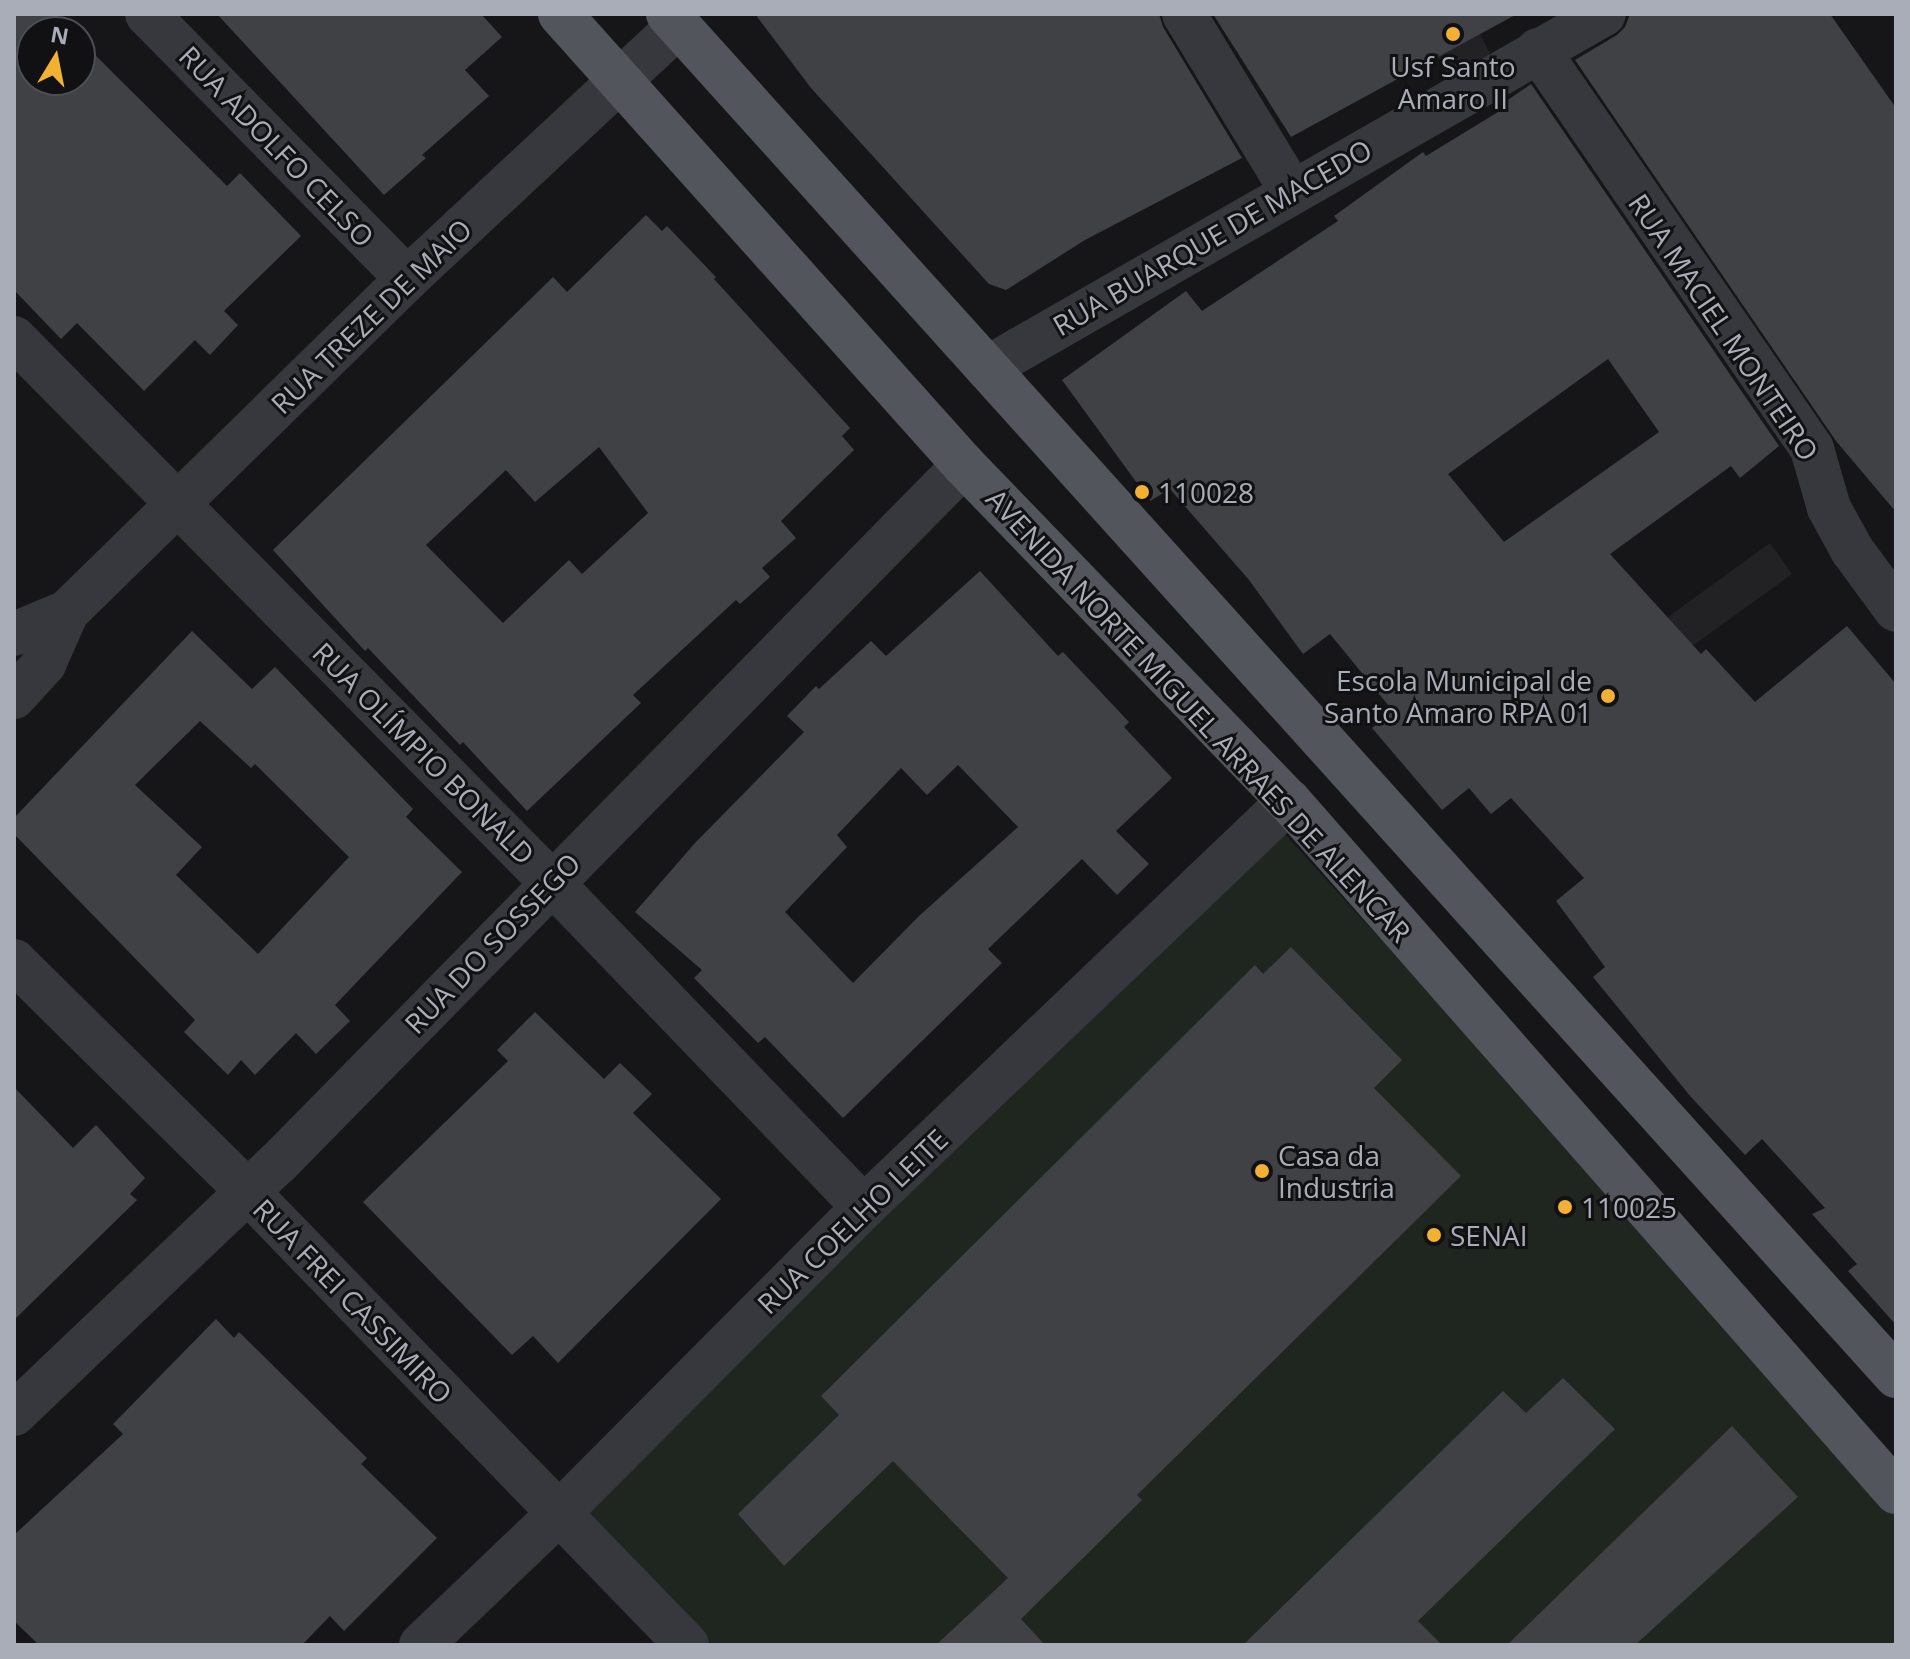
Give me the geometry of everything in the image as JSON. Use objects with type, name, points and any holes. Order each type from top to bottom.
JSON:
[{"type":"main road","name":"AVENIDA NORTE MIGUEL ARRAES DE ALENCAR","points":[[560,14],[964,465],[1289,801],[1896,1492]]},
{"type":"main road","points":[[673,20],[1896,1376]]},
{"type":"street","name":"RUA ADOLFO CELSO","points":[[147,14],[407,279]]},
{"type":"street","points":[[1184,14],[1291,190]]},
{"type":"street","name":"RUA BUARQUE DE MACEDO","points":[[987,368],[1291,190],[1604,14]]},
{"type":"street","name":"RUA TREZE DE MAIO","points":[[14,634],[67,612],[407,279],[620,81],[673,20]]},
{"type":"street","name":"RUA MACIEL MONTEIRO","points":[[1538,50],[1812,449],[1829,508],[1852,550],[1896,610]]},
{"type":"street","name":"RUA OLÍMPIO BONALD","points":[[14,338],[551,882],[864,1207]]},
{"type":"street","name":"RUA DO SOSSEGO","points":[[14,1414],[248,1192],[964,465]]},
{"type":"street","name":"RUA TREZE DE MAIO","points":[[14,697],[44,664],[67,612]]},
{"type":"street","name":"RUA COELHO LEITE","points":[[421,1645],[557,1515],[864,1207],[1289,801]]},
{"type":"street","name":"RUA FREI CASSIMIRO","points":[[14,961],[248,1192],[557,1515],[687,1645]]},
{"type":"shaded area","name":"Usf Santo Amaro II","points":[[1416,14],[1469,14],[1491,55],[1449,78]]},
{"type":"shaded area","points":[[1770,543],[1792,574],[1691,647],[1668,617]]},
{"type":"shaded area","name":"Casa da Industria","points":[[1285,834],[1896,1507],[1896,1645],[713,1645],[577,1512]]},
{"type":"building","points":[[14,14],[57,16],[16,16],[16,96],[96,96],[96,56],[227,186],[240,173],[301,236],[224,311],[238,325],[210,355],[195,340],[144,391],[77,323],[61,339],[14,290]]},
{"type":"building","points":[[217,14],[481,14],[502,37],[465,70],[489,96],[422,155],[426,158],[384,195]]},
{"type":"building","points":[[755,14],[1159,14],[1163,27],[1242,158],[1085,240],[1006,290],[989,284],[811,88]]},
{"type":"building","points":[[1213,14],[1517,14],[1291,137]]},
{"type":"building","points":[[1630,14],[1830,14],[1896,108],[1896,512],[1836,441],[1575,60],[1617,35],[1625,27]]},
{"type":"building","points":[[1531,84],[1779,446],[1740,478],[1731,466],[1610,554],[1701,654],[1706,649],[1755,702],[1847,626],[1896,684],[1896,1325],[1848,1271],[1857,1264],[1812,1214],[1825,1208],[1762,1139],[1745,1155],[1691,1097],[1593,977],[1605,967],[1556,901],[1584,878],[1511,798],[1491,814],[1469,788],[1442,810],[1372,728],[1393,711],[1330,634],[1303,654],[1249,580],[1170,489],[1150,501],[1062,380],[1186,291],[1202,311],[1338,221],[1334,216],[1423,152],[1426,156],[1498,112],[1496,108]],"holes":[[[1608,359],[1659,432],[1504,542],[1448,474]]]},
{"type":"building","points":[[646,215],[662,231],[667,226],[850,428],[842,436],[854,450],[781,521],[796,538],[762,568],[770,577],[740,604],[736,600],[633,695],[641,703],[527,811],[368,648],[365,651],[273,550],[553,277],[567,292]],"holes":[[[599,447],[648,513],[582,574],[569,560],[503,623],[426,545],[506,470],[535,502]]]},
{"type":"building","points":[[980,571],[1058,656],[1063,652],[1129,722],[1124,727],[1172,778],[1116,831],[1149,864],[1117,895],[1082,859],[988,949],[1002,963],[843,1118],[765,1037],[758,1043],[694,978],[702,970],[635,912],[695,843],[804,732],[787,716],[816,686],[819,689],[871,641],[886,656]],"holes":[[[958,765],[1018,827],[919,916],[853,983],[785,912],[847,847],[837,835],[901,768],[927,795]]]},
{"type":"building","points":[[192,631],[252,689],[275,667],[413,809],[406,817],[462,872],[335,1005],[350,1021],[316,1054],[296,1033],[255,1075],[241,1060],[228,1075],[184,1032],[195,1020],[14,834],[14,818]],"holes":[[[200,721],[251,768],[255,764],[349,857],[258,954],[176,875],[202,847],[135,785]]]},
{"type":"building","points":[[1291,947],[1402,1060],[1374,1088],[1461,1176],[1137,1495],[1142,1500],[1021,1619],[1045,1645],[936,1645],[1008,1578],[893,1461],[784,1566],[738,1514],[839,1415],[821,1396],[1255,965],[1263,974]]},
{"type":"building","points":[[535,1012],[604,1079],[620,1063],[652,1094],[633,1113],[721,1199],[558,1363],[533,1336],[512,1355],[363,1202],[508,1061],[497,1050]]},
{"type":"building","points":[[14,1087],[73,1148],[96,1125],[145,1178],[130,1194],[137,1200],[14,1320]]},
{"type":"building","points":[[216,1319],[234,1338],[239,1332],[367,1458],[361,1464],[437,1538],[344,1631],[330,1616],[302,1645],[39,1645],[14,1621],[14,1535],[123,1434],[113,1424]]},
{"type":"building","points":[[1563,1378],[1615,1429],[1418,1621],[1442,1645],[1243,1645],[1503,1391],[1526,1413]]},
{"type":"building","points":[[1732,1426],[1798,1497],[1635,1645],[1507,1645]]},
{"type":"place","name":"Usf Santo Amaro II","points":[[1453,34]]},
{"type":"place","name":"110028","points":[[1142,492]]},
{"type":"place","name":"Escola Municipal de Santo Amaro RPA 01","points":[[1608,696]]},
{"type":"place","name":"Casa da Industria","points":[[1262,1171]]},
{"type":"place","name":"110025","points":[[1565,1207]]},
{"type":"place","name":"SENAI","points":[[1434,1235]]}]
